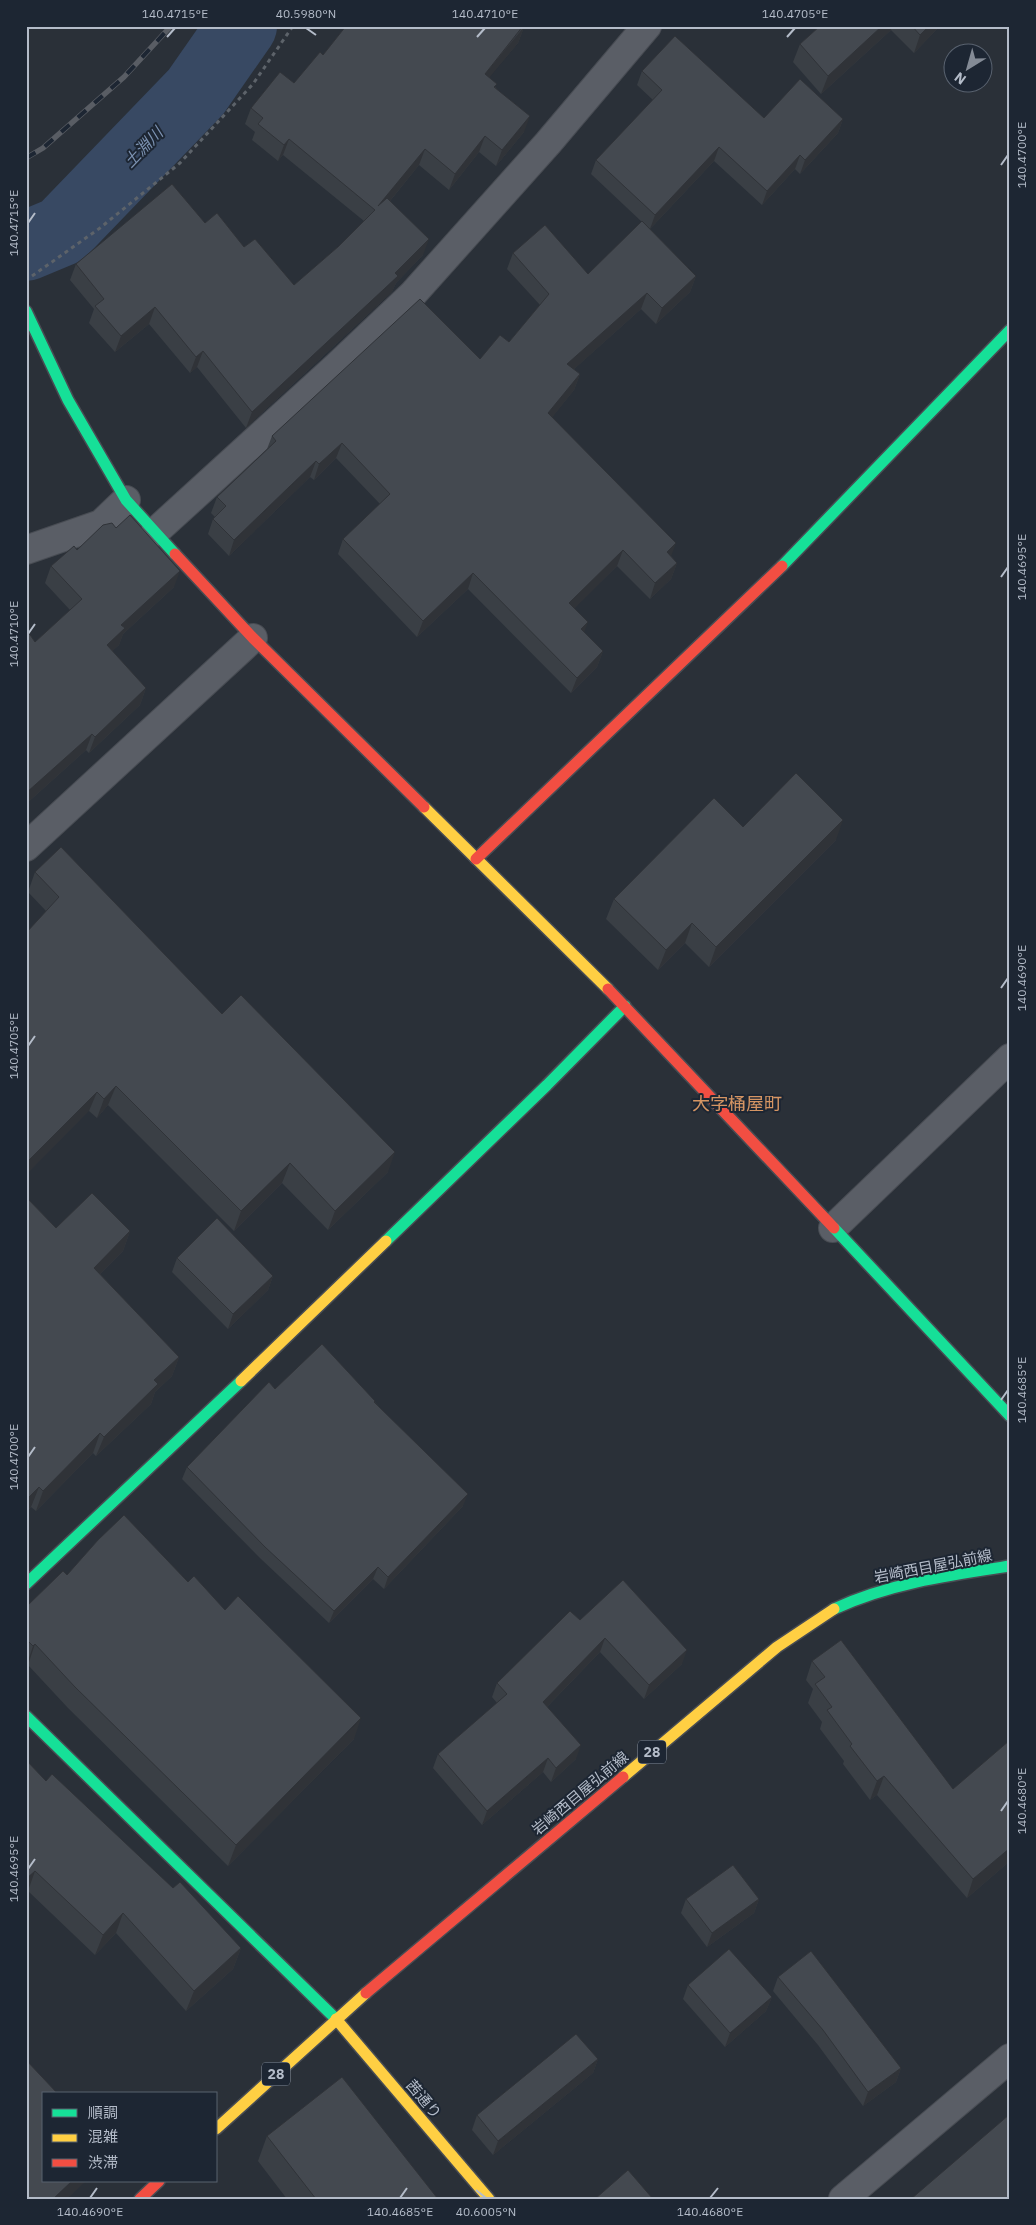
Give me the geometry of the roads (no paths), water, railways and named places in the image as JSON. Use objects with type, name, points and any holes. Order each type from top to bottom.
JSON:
[{"type":"street","points":[[155,532],[412,295],[548,143],[648,26]]},
{"type":"street","points":[[26,311],[68,400],[126,500],[253,638],[625,1006],[1010,1416]]},
{"type":"street","points":[[476,859],[804,545],[1010,330]]},
{"type":"street","points":[[26,550],[101,524],[126,500]]},
{"type":"street","points":[[26,847],[253,638]]},
{"type":"street","points":[[26,1584],[180,1440],[547,1085],[625,1006]]},
{"type":"street","points":[[833,1228],[1010,1058]]},
{"type":"street","name":"岩崎西目屋弘前線","points":[[218,2127],[336,2019],[777,1647],[828,1613],[872,1593],[1010,1566]]},
{"type":"street","name":"茜通り","points":[[26,1716],[336,2019],[489,2199]]},
{"type":"street","points":[[843,2199],[1010,2058]]},
{"type":"street","points":[[140,2199],[158,2182]]},
{"type":"waterway","name":"土淵川","points":[[26,246],[62,231],[196,92],[242,26]]},
{"type":"railway","points":[[26,158],[43,148],[124,77],[171,26]]},
{"type":"district","name":"大字桶屋町","points":[[737,1103]]}]
